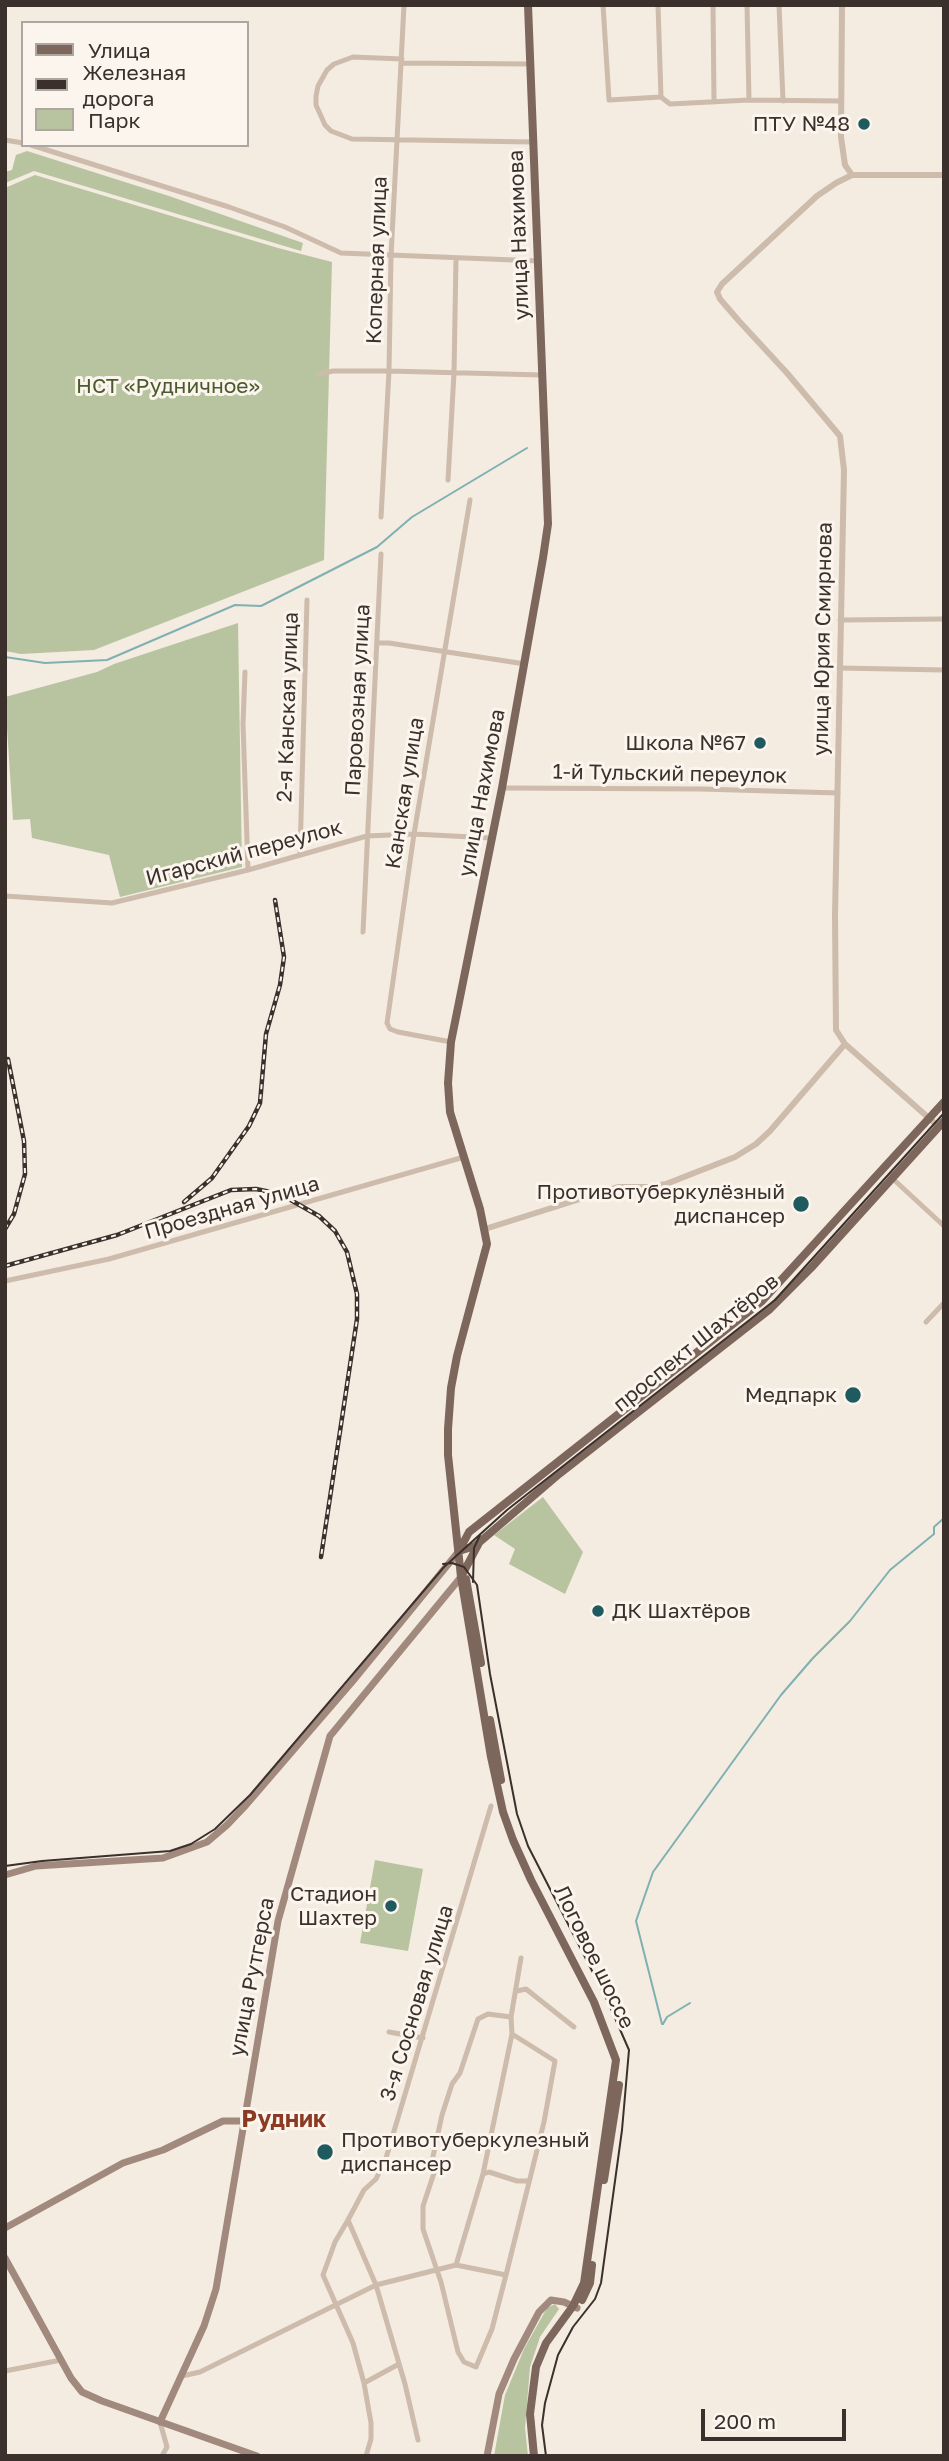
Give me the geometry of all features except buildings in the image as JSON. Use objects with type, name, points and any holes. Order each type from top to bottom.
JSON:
[{"type":"main road","name":"улица Нахимова","points":[[463,1575],[448,1455],[449,1408],[457,1356],[487,1244],[449,1100],[452,1042],[525,664],[548,524],[528,5]]},
{"type":"main road","name":"проспект Шахтёров","points":[[459,1552],[469,1532],[762,1301],[944,1102]]},
{"type":"main road","name":"проспект Шахтёров","points":[[463,1575],[481,1541],[559,1474],[770,1309],[803,1277],[941,1124]]},
{"type":"main road","points":[[5,1875],[36,1866],[163,1858],[206,1842],[246,1805],[459,1552],[481,1541]]},
{"type":"main road","name":"улица Рутгерса","points":[[160,2422],[204,2326],[216,2288],[278,1921],[327,1745],[334,1729],[463,1575]]},
{"type":"main road","name":"Логовое шоссе","points":[[463,1575],[496,1754],[513,1825],[535,1877],[598,2000],[621,2059],[590,2283],[555,2336],[542,2366],[535,2413],[540,2456]]},
{"type":"main road","points":[[318,1721],[334,1729]]},
{"type":"main road","points":[[5,2228],[123,2163],[163,2150],[223,2121],[244,2121]]},
{"type":"main road","points":[[5,2258],[74,2384],[87,2395],[257,2456]]},
{"type":"main road","points":[[487,2456],[499,2395],[518,2350],[539,2312],[551,2300],[560,2300],[575,2307]]},
{"type":"main road","name":"Логовое шоссе","points":[[534,2456],[530,2414],[536,2367],[546,2343],[575,2307]]},
{"type":"street","name":"Коперная улица","points":[[381,517],[404,5]]},
{"type":"street","points":[[603,5],[609,100],[661,97],[670,104],[749,100],[841,101]]},
{"type":"street","points":[[658,5],[661,97]]},
{"type":"street","points":[[713,5],[714,102]]},
{"type":"street","points":[[747,5],[749,100]]},
{"type":"street","points":[[779,5],[783,101]]},
{"type":"street","points":[[842,5],[843,158],[852,175],[944,175]]},
{"type":"street","points":[[530,64],[353,57],[334,64],[327,70],[316,96],[319,113],[331,131],[352,139],[533,142]]},
{"type":"street","points":[[37,147],[229,207],[285,227],[341,253],[539,261]]},
{"type":"street","name":"улица Юрия Смирнова","points":[[845,1044],[838,1034],[835,915],[844,470],[840,436],[720,299],[718,290],[817,196],[852,175]]},
{"type":"street","points":[[448,480],[454,373],[456,258]]},
{"type":"street","points":[[319,374],[333,371],[389,371],[542,375]]},
{"type":"street","name":"Канская улица","points":[[452,1042],[398,1032],[390,1029],[387,1023],[414,834],[470,500]]},
{"type":"street","name":"Паровозная улица","points":[[363,932],[380,554]]},
{"type":"street","name":"2-я Канская улица","points":[[300,855],[307,600]]},
{"type":"street","points":[[840,620],[944,620]]},
{"type":"street","points":[[377,643],[525,664]]},
{"type":"street","points":[[839,668],[944,670]]},
{"type":"street","points":[[245,672],[243,724],[248,870]]},
{"type":"street","name":"1-й Тульский переулок","points":[[502,788],[838,793]]},
{"type":"street","name":"Игарский переулок","points":[[5,896],[112,903],[248,870],[367,836],[414,834],[491,838]]},
{"type":"street","points":[[485,1229],[618,1187],[666,1184],[735,1157],[770,1131],[845,1044],[929,1118],[941,1124]]},
{"type":"street","name":"Проездная улица","points":[[5,1280],[109,1259],[464,1157]]},
{"type":"street","points":[[892,1178],[944,1226]]},
{"type":"street","points":[[926,1322],[944,1303]]},
{"type":"street","name":"3-я Сосновая улица","points":[[366,2456],[371,2440],[371,2423],[364,2383],[353,2343],[323,2274],[335,2242],[364,2190],[376,2179],[386,2158],[491,1806]]},
{"type":"street","points":[[456,2265],[483,2174],[512,2034],[511,2017],[522,1958]]},
{"type":"street","points":[[517,1991],[526,1989],[574,2027]]},
{"type":"street","points":[[511,2017],[488,2014],[478,2018],[460,2073],[452,2084],[442,2115],[432,2161],[434,2173],[423,2206],[423,2229],[458,2352],[464,2362],[476,2367],[492,2329],[529,2181],[555,2061],[512,2034]]},
{"type":"street","points":[[389,2032],[423,2038]]},
{"type":"street","points":[[483,2174],[503,2174],[517,2181],[529,2181]]},
{"type":"street","points":[[348,2220],[376,2285],[418,2440]]},
{"type":"street","points":[[182,2376],[215,2365],[376,2285],[456,2265],[506,2274]]},
{"type":"street","points":[[5,2371],[61,2360]]},
{"type":"street","points":[[364,2383],[399,2364]]},
{"type":"street","points":[[160,2422],[167,2447],[173,2456]]},
{"type":"street","points":[[162,2456],[167,2447]]},
{"type":"green space","points":[[27,151],[169,196],[303,243],[301,251],[34,171],[5,183],[5,172],[12,170],[16,155]]},
{"type":"green space","name":"НСТ «Рудничное»","points":[[35,175],[332,262],[324,560],[94,650],[21,654],[5,651],[5,188]]},
{"type":"green space","points":[[238,623],[242,867],[120,897],[109,855],[32,838],[30,819],[13,820],[5,697],[97,672]]},
{"type":"green space","points":[[543,1497],[583,1552],[565,1594],[509,1564],[515,1549],[494,1535]]},
{"type":"green space","name":"Стадион Шахтер","points":[[375,1860],[423,1869],[408,1951],[360,1943]]},
{"type":"green space","points":[[555,2304],[559,2309],[540,2337],[530,2367],[525,2428],[528,2456],[494,2456],[505,2395],[524,2349],[547,2308]]},
{"type":"waterway","points":[[5,657],[45,663],[107,660],[235,605],[261,606],[377,547],[412,517],[527,448]]},
{"type":"waterway","points":[[662,2024],[636,1921],[653,1872],[781,1695],[850,1621],[890,1570],[934,1534],[934,1527],[944,1518]]},
{"type":"waterway","points":[[663,2024],[667,2017],[690,2003]]},
{"type":"tram line","points":[[5,1866],[170,1851],[191,1844],[215,1829],[250,1795],[444,1567],[507,1510],[775,1300],[944,1113]]},
{"type":"tram line","points":[[473,1582],[474,1548],[480,1535]]},
{"type":"tram line","points":[[443,1564],[452,1563],[464,1567],[477,1585],[490,1674],[517,1814],[528,1846],[608,2002],[629,2050],[622,2130],[601,2283],[595,2299],[573,2327],[558,2355],[542,2425],[546,2456]]},
{"type":"railway","points":[[184,1202],[212,1178],[249,1126],[260,1103],[266,1034],[280,985],[284,957],[275,900]]},
{"type":"railway","points":[[5,1229],[14,1214],[25,1174],[24,1141],[8,1059]]},
{"type":"railway","points":[[5,1266],[117,1235],[231,1190],[256,1189],[280,1194],[319,1216],[335,1231],[347,1252],[357,1294],[357,1319],[321,1557]]},
{"type":"place","name":"ПТУ №48","points":[[864,124]]},
{"type":"place","name":"Школа №67","points":[[760,743]]},
{"type":"place","name":"Противотуберкулёзный диспансер","points":[[801,1204]]},
{"type":"place","name":"Медпарк","points":[[853,1395]]},
{"type":"place","name":"ДК Шахтёров","points":[[598,1611]]},
{"type":"place","name":"Стадион Шахтер","points":[[391,1906]]},
{"type":"place","name":"Противотуберкулезный диспансер","points":[[325,2152]]},
{"type":"district","name":"Рудник","points":[[284,2120]]}]
